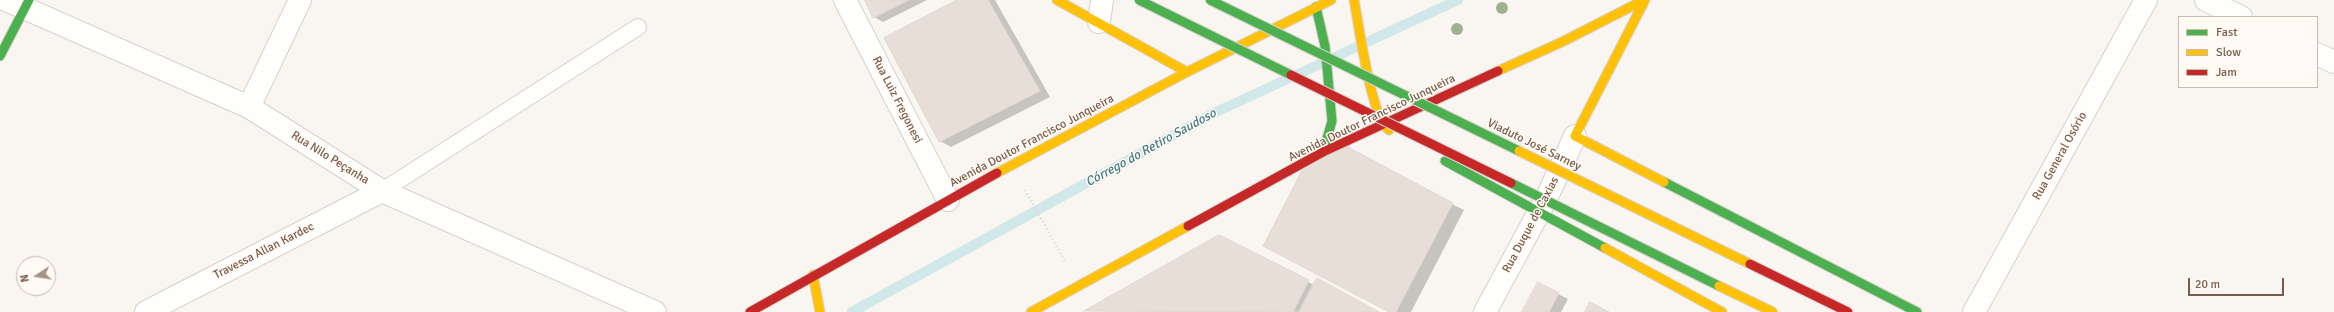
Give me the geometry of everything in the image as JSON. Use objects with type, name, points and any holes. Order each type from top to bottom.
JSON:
[{"type":"main road","points":[[1057,0],[1187,72]]},
{"type":"main road","points":[[1139,0],[1773,312]]},
{"type":"main road","name":"Viaduto José Sarney","points":[[1210,0],[1848,312]]},
{"type":"main road","name":"Avenida Doutor Francisco Junqueira","points":[[750,312],[948,200],[1187,72],[1331,0]]},
{"type":"main road","points":[[1354,0],[1371,90],[1383,126],[1538,213],[1722,312]]},
{"type":"main road","name":"Avenida Doutor Francisco Junqueira","points":[[1032,312],[1323,152],[1383,126],[1564,41],[1645,0]]},
{"type":"main road","points":[[1645,0],[1575,136],[1917,312]]},
{"type":"main road","points":[[1305,2],[1316,7],[1325,46],[1332,121],[1323,152]]},
{"type":"main road","points":[[0,56],[20,3]]},
{"type":"main road","points":[[813,275],[819,310]]},
{"type":"street","points":[[249,107],[300,0]]},
{"type":"street","name":"Rua Luiz Fregonesi","points":[[845,0],[948,200]]},
{"type":"street","points":[[1099,22],[1102,0]]},
{"type":"street","name":"Rua General Osório","points":[[1974,312],[2146,0]]},
{"type":"street","points":[[2206,0],[2239,16]]},
{"type":"street","name":"Rua Nilo Peçanha","points":[[20,3],[249,107],[382,191],[655,312]]},
{"type":"street","points":[[2318,54],[2334,62]]},
{"type":"street","name":"Rua Duque de Caxias","points":[[1485,312],[1538,213],[1575,136]]},
{"type":"street","name":"Travessa Allan Kardec","points":[[146,312],[382,191]]},
{"type":"lane","points":[[382,191],[638,26]]},
{"type":"path","points":[[1025,190],[1060,252]]},
{"type":"building","points":[[865,0],[909,0],[873,18]]},
{"type":"building","points":[[957,0],[988,0],[1040,91],[939,142],[884,38]]},
{"type":"building","points":[[1346,146],[1453,203],[1396,312],[1389,312],[1263,246],[1306,163]]},
{"type":"building","points":[[1219,235],[1309,280],[1293,312],[1084,311]]},
{"type":"building","points":[[1317,278],[1379,312],[1299,312]]},
{"type":"building","points":[[1538,282],[1559,293],[1549,312],[1522,312]]},
{"type":"building","points":[[1590,302],[1609,312],[1585,312]]},
{"type":"waterway","name":"Córrego do Retiro Saudoso","points":[[852,312],[1214,113],[1458,0]]},
{"type":"traffic: fast","points":[[0,56],[29,0]]},
{"type":"traffic: fast","points":[[1139,0],[1291,75]]},
{"type":"traffic: fast","points":[[1210,0],[1519,151]]},
{"type":"traffic: fast","points":[[1316,7],[1325,46],[1332,121],[1323,152]]},
{"type":"traffic: fast","points":[[1445,161],[1605,248]]},
{"type":"traffic: fast","points":[[1664,182],[1917,312]]},
{"type":"traffic: fast","points":[[1511,183],[1719,286]]},
{"type":"traffic: slow","points":[[1057,0],[1187,72]]},
{"type":"traffic: slow","points":[[997,173],[1187,72],[1331,0]]},
{"type":"traffic: slow","points":[[1354,0],[1371,90],[1383,122],[1389,130]]},
{"type":"traffic: slow","points":[[1498,71],[1564,41],[1644,0]]},
{"type":"traffic: slow","points":[[1645,0],[1575,136],[1664,182]]},
{"type":"traffic: slow","points":[[1519,151],[1750,264]]},
{"type":"traffic: slow","points":[[1031,312],[1188,226]]},
{"type":"traffic: slow","points":[[1605,248],[1722,312]]},
{"type":"traffic: slow","points":[[813,275],[820,312]]},
{"type":"traffic: slow","points":[[1719,286],[1773,312]]},
{"type":"traffic: jam","points":[[1188,226],[1323,152],[1498,71]]},
{"type":"traffic: jam","points":[[1291,75],[1511,183]]},
{"type":"traffic: jam","points":[[750,312],[997,173]]},
{"type":"traffic: jam","points":[[1750,264],[1848,312]]}]
